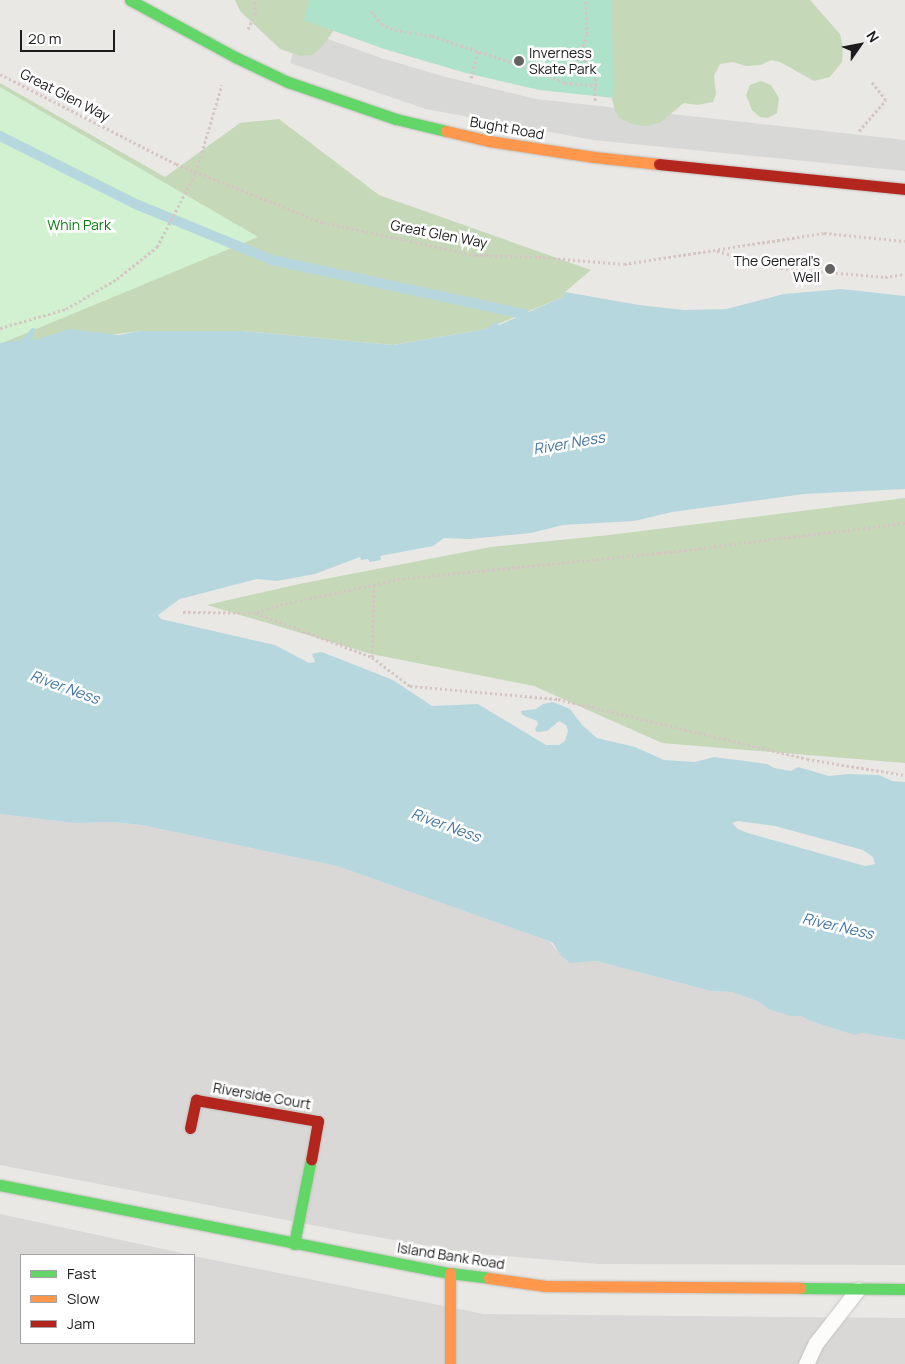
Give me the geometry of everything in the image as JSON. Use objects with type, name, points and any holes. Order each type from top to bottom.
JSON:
[{"type":"street","name":"Bught Road","points":[[130,0],[235,57],[288,82],[396,119],[489,141],[594,157],[905,188]]},
{"type":"street","name":"Riverside Court","points":[[190,1128],[196,1100],[318,1121],[294,1244]]},
{"type":"street","name":"Island Bank Road","points":[[0,1185],[450,1273],[545,1286],[905,1289]]},
{"type":"street","points":[[450,1273],[450,1364]]},
{"type":"lane","points":[[806,1364],[816,1343],[858,1289]]},
{"type":"path","points":[[544,74],[566,70],[581,56],[587,34],[586,0]]},
{"type":"path","points":[[371,11],[381,24],[395,30],[432,36],[565,83],[597,86]]},
{"type":"path","points":[[471,78],[478,52]]},
{"type":"path","points":[[581,56],[596,73],[596,100]]},
{"type":"path","points":[[0,328],[66,309],[117,279],[157,247],[196,172],[222,86],[235,57]]},
{"type":"path","name":"Great Glen Way","points":[[0,74],[196,172],[322,222],[475,255],[538,257],[624,264],[824,233],[905,241]]},
{"type":"path","points":[[859,130],[886,100],[870,81]]},
{"type":"path","points":[[714,250],[781,268],[885,277],[905,274]]},
{"type":"path","points":[[183,612],[256,613],[283,604],[400,579],[660,553],[905,524]]},
{"type":"path","points":[[372,657],[374,585]]},
{"type":"path","points":[[256,613],[372,657],[410,686],[558,699],[807,759],[905,774]]},
{"type":"shaded area","points":[[300,29],[381,58],[446,77],[536,99],[905,140],[905,171],[593,140],[426,109],[290,63]]},
{"type":"shaded area","points":[[0,814],[73,823],[113,822],[141,825],[337,866],[549,941],[566,961],[596,961],[711,991],[732,992],[757,1001],[770,1010],[791,1016],[801,1016],[810,1021],[854,1035],[862,1033],[905,1040],[905,1265],[598,1264],[469,1253],[343,1231],[0,1165]]},
{"type":"shaded area","points":[[0,1214],[186,1254],[20,1254],[20,1344],[195,1344],[195,1256],[484,1314],[905,1318],[905,1364],[0,1364]]},
{"type":"green space","points":[[235,0],[344,0],[339,23],[322,47],[312,55],[300,56],[280,49],[240,11]]},
{"type":"green space","name":"Inverness Skate Park","points":[[309,0],[611,0],[614,98],[539,90],[466,73],[384,49],[304,20]]},
{"type":"green space","points":[[601,0],[810,0],[840,34],[843,47],[842,62],[830,77],[814,81],[780,62],[771,60],[761,65],[746,66],[733,62],[720,64],[714,76],[716,94],[713,102],[697,105],[684,103],[661,122],[648,126],[634,125],[619,118],[615,111],[610,91]]},
{"type":"green space","points":[[761,81],[771,85],[779,98],[777,113],[768,118],[760,117],[752,110],[746,95],[750,85]]},
{"type":"green space","points":[[0,83],[165,177],[240,123],[279,119],[379,195],[591,270],[565,292],[563,297],[486,329],[393,345],[242,331],[140,331],[0,349]]},
{"type":"green space","name":"Whin Park","points":[[0,87],[258,237],[0,344]]},
{"type":"green space","points":[[905,498],[905,763],[662,743],[534,686],[371,654],[207,605],[299,584],[491,547],[609,535]]},
{"type":"water","name":"River Ness","points":[[842,289],[905,296],[905,489],[804,494],[672,512],[634,521],[563,525],[531,533],[469,539],[444,538],[433,546],[380,556],[381,560],[370,562],[368,559],[361,560],[360,557],[315,574],[277,581],[257,579],[180,599],[158,615],[161,619],[275,645],[309,663],[315,662],[312,654],[322,652],[393,680],[432,706],[478,704],[546,745],[559,745],[565,741],[568,731],[566,725],[559,721],[547,731],[537,732],[535,729],[538,724],[537,721],[522,715],[521,711],[536,709],[543,704],[553,702],[570,709],[583,726],[597,738],[635,747],[664,760],[695,762],[714,757],[767,764],[774,768],[791,771],[798,767],[829,776],[848,774],[879,775],[892,781],[905,782],[905,1040],[862,1033],[854,1035],[810,1021],[801,1016],[791,1016],[770,1010],[757,1001],[732,992],[711,991],[596,961],[570,963],[561,956],[553,943],[549,941],[337,866],[141,825],[113,822],[73,823],[0,814],[0,343],[21,340],[32,328],[36,329],[32,338],[35,340],[69,329],[119,335],[140,331],[242,331],[393,345],[486,329],[497,321],[499,325],[563,297],[565,292],[639,305],[684,310],[726,309],[784,294]],"holes":[[[738,821],[775,826],[863,850],[873,857],[875,864],[865,866],[748,833],[738,829],[732,823]]]},
{"type":"waterway","points":[[0,136],[138,205],[272,260],[523,314],[534,321]]},
{"type":"traffic: fast","points":[[130,0],[235,57],[288,82],[396,119],[446,131]]},
{"type":"traffic: fast","points":[[294,1244],[311,1159]]},
{"type":"traffic: fast","points":[[0,1185],[450,1273],[489,1278]]},
{"type":"traffic: fast","points":[[800,1288],[905,1289]]},
{"type":"traffic: slow","points":[[446,131],[489,141],[594,157],[659,164]]},
{"type":"traffic: slow","points":[[450,1273],[450,1364]]},
{"type":"traffic: slow","points":[[489,1278],[545,1286],[800,1288]]},
{"type":"traffic: jam","points":[[659,164],[905,189]]},
{"type":"traffic: jam","points":[[190,1128],[196,1100],[318,1121],[311,1159]]},
{"type":"place","name":"Inverness Skate Park","points":[[519,61]]},
{"type":"place","name":"The General's Well","points":[[830,269]]}]
